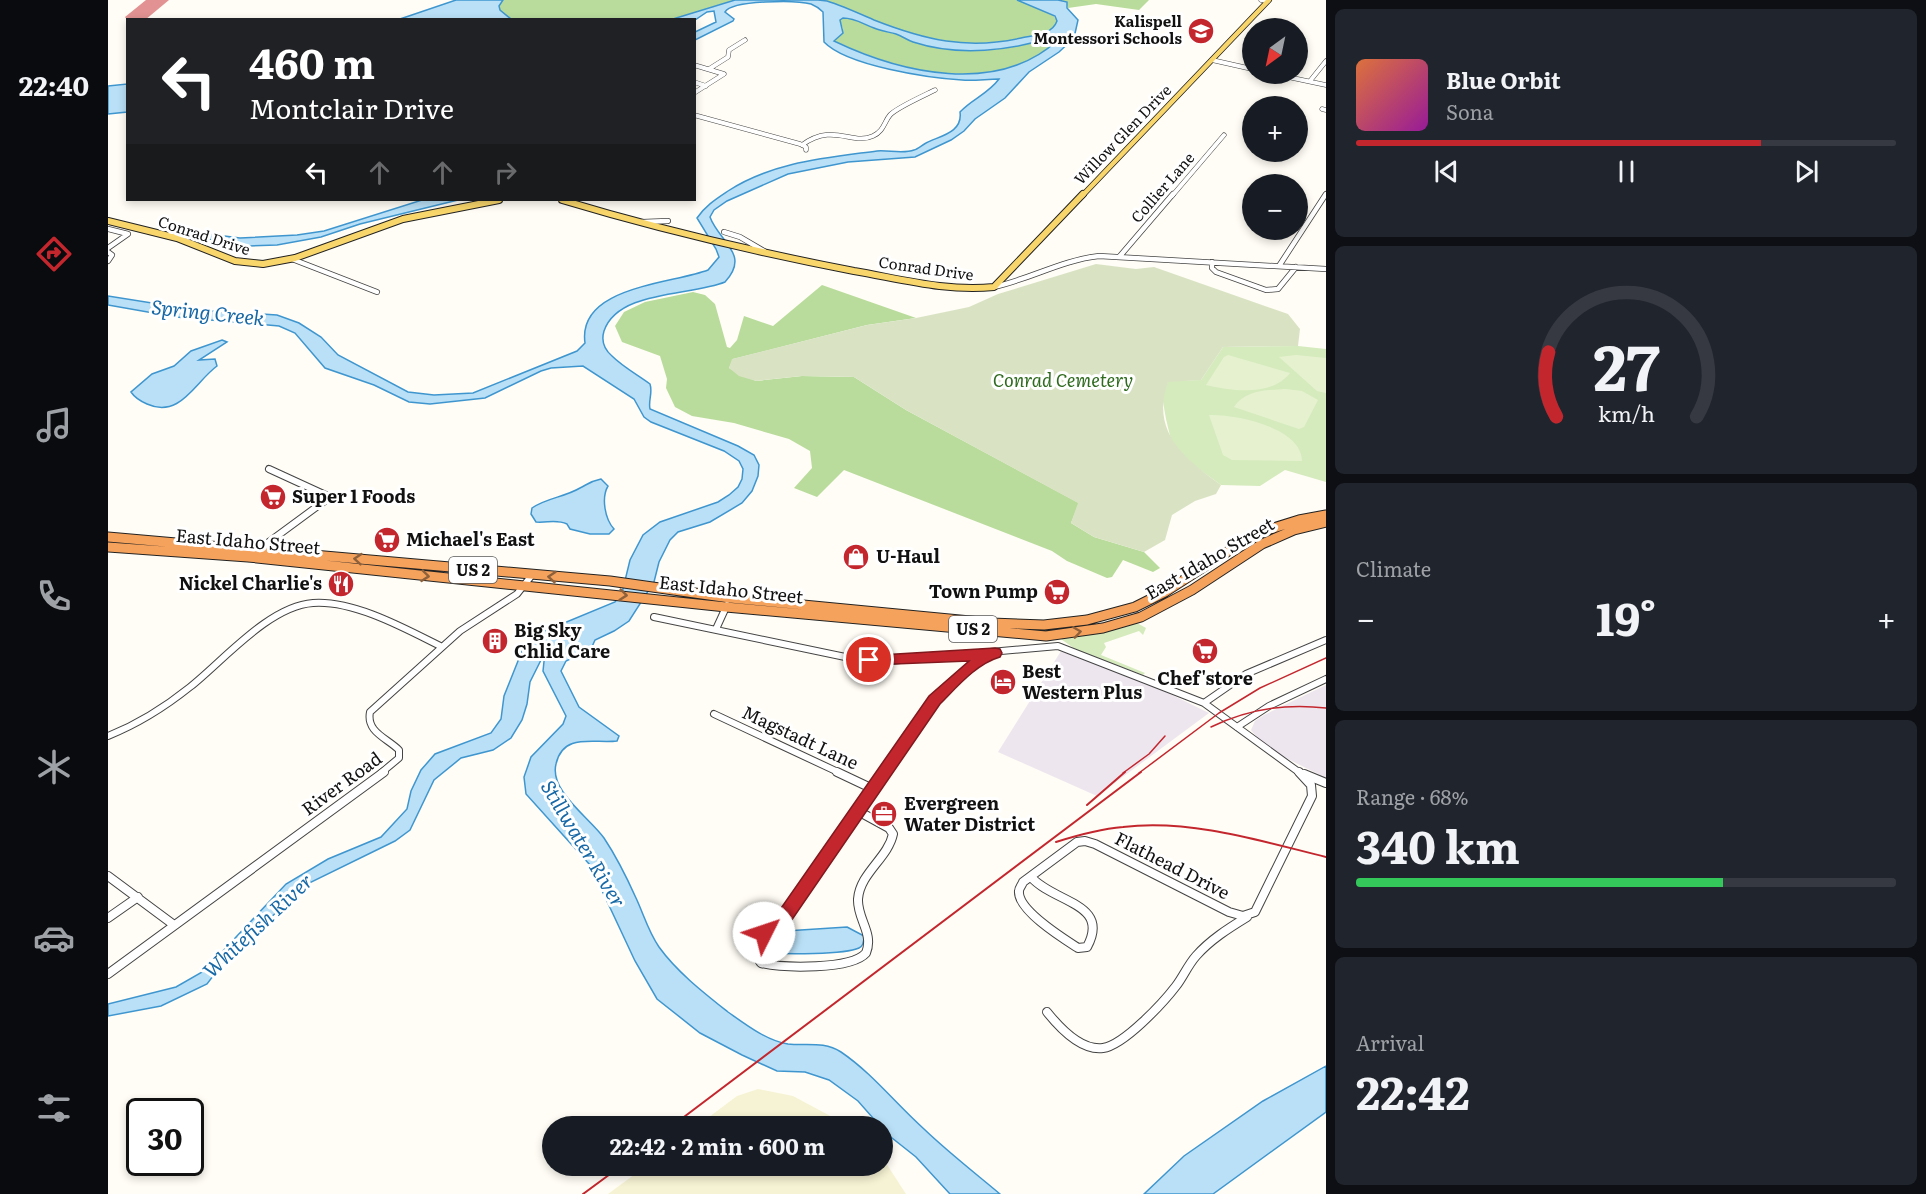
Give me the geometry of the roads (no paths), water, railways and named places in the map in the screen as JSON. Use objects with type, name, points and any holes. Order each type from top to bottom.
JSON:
[{"type":"highway","name":"East Idaho Street","points":[[108,545],[646,598],[859,610],[1025,625],[1094,619],[1129,609],[1154,599],[1264,531],[1299,520],[1326,515]]},
{"type":"highway","name":"East Idaho Street","points":[[108,537],[610,581],[766,610],[1046,636],[1103,628],[1141,617],[1192,591],[1262,544],[1294,530],[1326,522]]},
{"type":"highway","points":[[108,545],[180,542]]},
{"type":"highway","points":[[766,610],[784,608],[859,610]]},
{"type":"main road","name":"Willow Glen Drive","points":[[994,287],[1269,1]]},
{"type":"main road","name":"Conrad Drive","points":[[108,220],[177,238],[242,262],[263,264],[292,259],[389,223],[494,201]]},
{"type":"main road","name":"Conrad Drive","points":[[565,201],[630,220],[776,255],[950,287],[994,287]]},
{"type":"street","points":[[1261,0],[1269,1]]},
{"type":"street","points":[[710,69],[728,57],[729,50],[745,40]]},
{"type":"street","points":[[1212,60],[1242,67]]},
{"type":"street","points":[[1326,62],[1310,81],[1326,85]]},
{"type":"street","points":[[696,66],[724,74],[696,92]]},
{"type":"street","points":[[696,83],[706,86]]},
{"type":"street","points":[[802,145],[812,138],[830,133],[861,138],[873,136],[886,125],[890,115],[935,90]]},
{"type":"street","points":[[696,116],[802,145],[806,150]]},
{"type":"street","name":"Collier Lane","points":[[1120,256],[1224,135]]},
{"type":"street","points":[[1278,266],[1326,194]]},
{"type":"street","points":[[630,220],[668,221]]},
{"type":"street","points":[[108,229],[128,234],[108,250],[112,255],[108,261]]},
{"type":"street","points":[[723,232],[740,237],[776,255]]},
{"type":"street","name":"Conrad Drive","points":[[994,287],[1016,282],[1071,259],[1120,256],[1326,269]]},
{"type":"street","points":[[292,259],[377,292]]},
{"type":"street","points":[[1212,262],[1211,267],[1216,272],[1270,291],[1278,289],[1296,267]]},
{"type":"street","points":[[248,557],[330,496],[269,469]]},
{"type":"street","name":"River Road","points":[[108,974],[393,765],[399,758],[399,750],[370,727],[368,716],[377,704],[470,622],[517,594],[532,575]]},
{"type":"street","points":[[716,629],[728,602]]},
{"type":"street","points":[[108,736],[130,726],[180,694],[275,617],[299,605],[324,603],[379,617],[442,647]]},
{"type":"street","points":[[654,617],[850,658],[889,661],[1058,646]]},
{"type":"street","points":[[1046,636],[1058,646],[1204,703],[1291,766],[1326,783]]},
{"type":"street","points":[[1204,703],[1228,685],[1253,671],[1326,640]]},
{"type":"street","points":[[858,811],[890,828],[894,834],[859,895],[859,909],[869,937],[866,953],[857,960],[844,963],[775,966],[761,963],[755,954],[757,940],[783,919],[934,700],[967,670],[995,653]]},
{"type":"street","points":[[1238,727],[1287,696],[1326,679]]},
{"type":"street","name":"Magstadt Lane","points":[[714,714],[873,789]]},
{"type":"street","points":[[1047,1012],[1056,1024],[1080,1041],[1094,1048],[1105,1048],[1140,1023],[1174,988],[1196,956],[1255,912],[1312,796],[1311,785],[1291,766]]},
{"type":"street","name":"Flathead Drive","points":[[1031,876],[1077,842],[1085,841],[1229,912],[1243,916],[1255,912]]},
{"type":"street","points":[[108,876],[174,925]]},
{"type":"street","points":[[1031,876],[1040,887],[1087,912],[1096,930],[1087,947],[1078,948],[1021,902],[1019,891],[1023,882],[1031,876]]},
{"type":"street","points":[[108,918],[138,897]]},
{"type":"water","points":[[456,0],[503,0],[499,6],[500,10],[510,18],[403,18]]},
{"type":"water","points":[[735,0],[818,0],[833,3],[911,33],[964,43],[1001,41],[1037,35],[1055,26],[1057,21],[1055,16],[1017,0],[1067,2],[1067,8],[1078,20],[1074,38],[1059,52],[1029,72],[1005,98],[975,119],[951,140],[915,157],[848,162],[788,174],[727,201],[714,210],[710,217],[734,256],[735,264],[725,282],[639,301],[624,308],[612,318],[604,331],[604,345],[616,360],[650,384],[650,409],[754,455],[759,465],[758,476],[752,491],[742,503],[710,522],[678,532],[670,540],[659,562],[654,582],[629,621],[595,640],[591,649],[566,661],[561,671],[579,707],[619,736],[617,741],[581,742],[565,747],[556,764],[555,774],[564,794],[604,838],[629,883],[652,935],[666,956],[682,974],[728,1012],[764,1036],[788,1044],[828,1046],[841,1052],[863,1069],[942,1146],[1000,1194],[950,1194],[916,1157],[893,1139],[893,1116],[871,1116],[858,1101],[829,1080],[805,1072],[777,1071],[742,1055],[700,1033],[657,999],[635,961],[590,865],[526,794],[524,777],[531,757],[563,724],[566,716],[543,671],[545,652],[530,682],[522,720],[511,738],[493,750],[461,758],[434,780],[410,830],[395,841],[305,885],[223,963],[207,984],[161,1006],[108,1016],[108,1004],[176,987],[204,971],[286,884],[328,859],[381,837],[407,809],[411,791],[421,770],[435,754],[491,733],[501,719],[504,696],[524,646],[540,633],[615,602],[622,593],[630,560],[643,535],[660,522],[718,502],[729,495],[738,487],[743,469],[739,461],[724,451],[651,422],[644,417],[634,399],[583,366],[541,371],[485,398],[430,404],[409,402],[374,385],[325,368],[295,333],[279,326],[176,317],[108,305],[108,296],[196,310],[277,315],[299,323],[321,337],[338,355],[408,392],[434,395],[473,393],[577,351],[585,343],[587,324],[596,310],[611,299],[630,290],[708,270],[719,257],[697,218],[707,206],[728,191],[745,181],[781,167],[838,156],[877,151],[906,152],[916,149],[954,129],[958,125],[960,112],[990,89],[999,79],[967,80],[930,77],[889,69],[851,58],[824,42],[823,12],[811,4],[779,2],[739,5],[725,12],[734,19],[733,21],[696,40],[696,32],[716,22],[714,11],[707,12],[696,19],[676,18]],"holes":[[[843,18],[913,42],[948,50],[1003,48],[1056,36],[1058,40],[1034,57],[1007,68],[978,73],[918,70],[860,52],[834,41],[843,33],[840,20]]]},
{"type":"water","points":[[126,84],[126,112],[108,114],[108,86]]},
{"type":"water","points":[[419,201],[454,201],[360,224],[321,237],[277,245],[249,246],[194,237],[192,232],[240,238],[324,231]]},
{"type":"water","points":[[222,340],[227,342],[199,360],[215,359],[217,366],[178,403],[169,407],[159,407],[142,402],[131,392],[152,374],[174,366],[191,351]]},
{"type":"water","points":[[601,479],[608,486],[605,508],[608,520],[614,529],[609,534],[590,534],[570,529],[567,524],[559,522],[536,522],[531,514],[532,508],[537,505]]},
{"type":"water","points":[[847,927],[864,936],[861,947],[828,953],[767,953],[761,943],[764,936],[770,932]]},
{"type":"water","points":[[1326,1066],[1326,1112],[1213,1194],[1144,1194],[1184,1156],[1263,1101]]},
{"type":"railway","points":[[1139,773],[1219,713],[1260,688],[1326,658]]},
{"type":"railway","points":[[1211,727],[1239,716],[1267,709],[1296,706],[1326,708]]},
{"type":"railway","points":[[1123,773],[1149,754],[1165,736]]},
{"type":"railway","points":[[1087,805],[1125,772]]},
{"type":"railway","points":[[685,1116],[1141,772]]},
{"type":"railway","points":[[1056,842],[1114,828],[1149,825],[1174,826],[1251,838],[1326,857]]},
{"type":"railway","points":[[583,1194],[607,1176]]},
{"type":"place","name":"Kalispell Montessori Schools","points":[[1201,31]]},
{"type":"place","name":"Super 1 Foods","points":[[273,497]]},
{"type":"place","name":"Michael's East","points":[[387,540]]},
{"type":"place","name":"U-Haul","points":[[856,557]]},
{"type":"place","name":"Nickel Charlie's","points":[[341,584]]},
{"type":"place","name":"Town Pump","points":[[1057,592]]},
{"type":"place","name":"Big Sky Chlid Care","points":[[495,641]]},
{"type":"place","name":"Chef'store","points":[[1205,651]]},
{"type":"place","name":"Best Western Plus","points":[[1003,682]]},
{"type":"place","name":"Evergreen Water District","points":[[884,814]]},
{"type":"water label","name":"Spring Creek","points":[[208,313]]},
{"type":"water label","name":"Stillwater River","points":[[583,844]]},
{"type":"water label","name":"Whitefish River","points":[[258,926]]},
{"type":"park label","name":"Conrad Cemetery","points":[[1063,381]]}]
